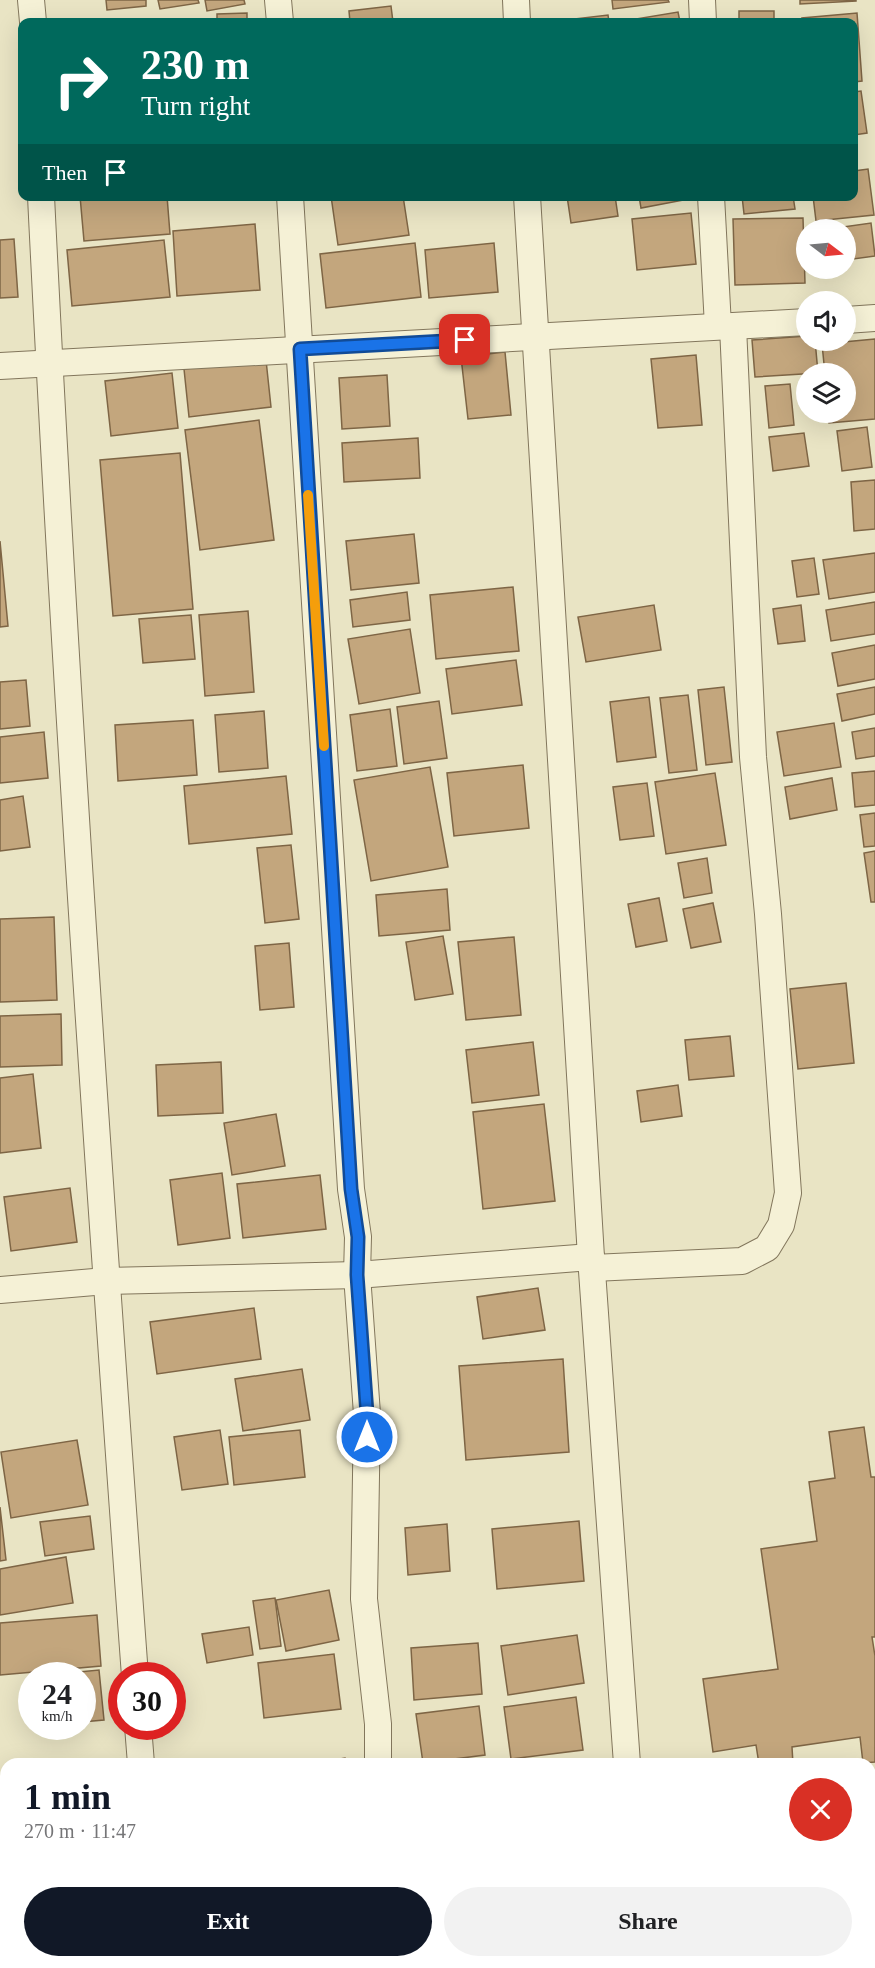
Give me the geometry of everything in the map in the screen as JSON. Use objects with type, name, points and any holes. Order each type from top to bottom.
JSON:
[{"type":"street","points":[[32,0],[33,18]]},
{"type":"street","points":[[278,0],[280,18]]},
{"type":"street","points":[[516,0],[517,18]]},
{"type":"street","points":[[702,0],[703,18]]},
{"type":"street","points":[[41,201],[49,363],[106,1281],[134,1662]]},
{"type":"street","points":[[290,201],[351,1189],[358,1237],[357,1275],[367,1414],[364,1599],[378,1724],[378,1758]]},
{"type":"street","points":[[527,201],[592,1262],[627,1758]]},
{"type":"street","points":[[0,1290],[106,1281],[357,1275],[592,1262],[742,1261],[767,1248],[781,1225],[788,1193],[768,914],[753,757],[725,327],[712,201]]},
{"type":"street","points":[[856,319],[875,318]]},
{"type":"street","points":[[0,366],[796,323]]},
{"type":"street","points":[[139,1740],[141,1758]]},
{"type":"building","points":[[106,0],[146,0],[146,6],[107,10]]},
{"type":"building","points":[[158,0],[198,0],[199,3],[160,9]]},
{"type":"building","points":[[205,0],[244,0],[245,4],[207,11]]},
{"type":"building","points":[[612,0],[668,0],[669,2],[613,9]]},
{"type":"building","points":[[800,0],[856,0],[856,1],[800,4]]},
{"type":"building","points":[[391,6],[392,18],[350,18],[349,11]]},
{"type":"building","points":[[739,11],[774,11],[774,18],[739,18]]},
{"type":"building","points":[[678,12],[679,18],[642,18]]},
{"type":"building","points":[[247,13],[247,18],[217,18],[217,14]]},
{"type":"building","points":[[857,13],[857,18],[802,18]]},
{"type":"building","points":[[608,15],[608,18],[583,18]]},
{"type":"building","points":[[858,27],[862,81],[858,82]]},
{"type":"building","points":[[858,91],[861,91],[867,133],[858,134]]},
{"type":"building","points":[[868,169],[874,215],[816,219],[814,201],[858,201],[858,170]]},
{"type":"building","points":[[80,201],[167,201],[170,234],[84,241]]},
{"type":"building","points":[[332,201],[404,201],[409,235],[338,245]]},
{"type":"building","points":[[568,201],[616,201],[618,216],[571,223]]},
{"type":"building","points":[[640,201],[678,201],[641,208]]},
{"type":"building","points":[[743,201],[794,201],[795,209],[744,214]]},
{"type":"building","points":[[691,213],[696,264],[637,270],[632,219]]},
{"type":"building","points":[[803,218],[796,219],[796,279],[805,279],[805,283],[735,285],[733,219]]},
{"type":"building","points":[[871,223],[875,256],[856,259],[856,225]]},
{"type":"building","points":[[255,224],[260,290],[177,296],[173,231]]},
{"type":"building","points":[[14,239],[18,297],[0,298],[0,240]]},
{"type":"building","points":[[164,240],[170,297],[72,306],[67,250]]},
{"type":"building","points":[[415,243],[421,297],[326,308],[320,254]]},
{"type":"building","points":[[494,243],[498,292],[429,298],[425,250]]},
{"type":"building","points":[[796,337],[796,351],[816,351],[817,363],[796,363],[796,374],[755,377],[752,340]]},
{"type":"building","points":[[875,339],[875,419],[856,421],[856,363],[824,363],[823,351],[856,351],[856,341]]},
{"type":"building","points":[[505,352],[511,415],[468,419],[461,357]]},
{"type":"building","points":[[696,355],[702,425],[658,428],[651,359]]},
{"type":"building","points":[[266,360],[271,407],[189,417],[184,369]]},
{"type":"building","points":[[172,373],[178,428],[111,436],[105,381]]},
{"type":"building","points":[[387,375],[390,426],[342,429],[339,378]]},
{"type":"building","points":[[790,384],[794,425],[769,428],[765,386]]},
{"type":"building","points":[[259,420],[274,540],[200,550],[185,430]]},
{"type":"building","points":[[867,427],[872,467],[842,471],[837,431]]},
{"type":"building","points":[[804,433],[809,466],[773,471],[769,437]]},
{"type":"building","points":[[418,438],[420,478],[344,482],[342,443]]},
{"type":"building","points":[[180,453],[193,609],[113,616],[100,460]]},
{"type":"building","points":[[875,480],[875,529],[854,531],[851,482]]},
{"type":"building","points":[[414,534],[419,583],[351,590],[346,541]]},
{"type":"building","points":[[0,541],[8,626],[0,627]]},
{"type":"building","points":[[875,553],[875,592],[829,599],[823,560]]},
{"type":"building","points":[[814,558],[819,594],[797,597],[792,561]]},
{"type":"building","points":[[513,587],[519,651],[436,659],[430,595]]},
{"type":"building","points":[[407,592],[410,620],[353,627],[350,600]]},
{"type":"building","points":[[875,602],[875,634],[831,641],[826,610]]},
{"type":"building","points":[[654,605],[661,650],[586,662],[578,617]]},
{"type":"building","points":[[801,605],[805,641],[778,644],[773,609]]},
{"type":"building","points":[[248,611],[254,692],[205,696],[199,615]]},
{"type":"building","points":[[191,615],[195,659],[143,663],[139,619]]},
{"type":"building","points":[[410,629],[420,693],[359,704],[348,639]]},
{"type":"building","points":[[875,645],[875,679],[838,686],[832,653]]},
{"type":"building","points":[[516,660],[522,705],[452,714],[446,669]]},
{"type":"building","points":[[26,680],[30,726],[0,729],[0,682]]},
{"type":"building","points":[[724,687],[732,762],[706,765],[698,690]]},
{"type":"building","points":[[875,687],[875,714],[842,721],[837,694]]},
{"type":"building","points":[[688,695],[697,770],[669,773],[660,698]]},
{"type":"building","points":[[649,697],[656,757],[617,762],[610,702]]},
{"type":"building","points":[[439,701],[447,758],[404,764],[397,707]]},
{"type":"building","points":[[390,709],[397,766],[357,771],[350,715]]},
{"type":"building","points":[[264,711],[268,768],[219,772],[215,715]]},
{"type":"building","points":[[193,720],[197,775],[118,781],[115,725]]},
{"type":"building","points":[[834,723],[841,767],[784,776],[777,732]]},
{"type":"building","points":[[875,728],[875,756],[856,759],[852,732]]},
{"type":"building","points":[[44,732],[48,778],[0,783],[0,737]]},
{"type":"building","points":[[523,765],[529,828],[454,836],[447,773]]},
{"type":"building","points":[[430,767],[448,867],[371,881],[354,780]]},
{"type":"building","points":[[875,771],[875,805],[855,807],[852,773]]},
{"type":"building","points":[[715,773],[726,845],[666,854],[655,782]]},
{"type":"building","points":[[286,776],[292,834],[189,844],[184,786]]},
{"type":"building","points":[[832,778],[837,810],[790,819],[785,787]]},
{"type":"building","points":[[647,783],[654,836],[620,840],[613,787]]},
{"type":"building","points":[[23,796],[30,847],[0,851],[0,800]]},
{"type":"building","points":[[875,813],[875,846],[864,847],[860,815]]},
{"type":"building","points":[[291,845],[299,919],[265,923],[257,848]]},
{"type":"building","points":[[875,851],[875,902],[871,902],[864,853]]},
{"type":"building","points":[[707,858],[712,893],[684,898],[678,863]]},
{"type":"building","points":[[447,889],[450,930],[379,936],[376,895]]},
{"type":"building","points":[[659,898],[667,941],[636,947],[628,904]]},
{"type":"building","points":[[713,903],[721,942],[691,948],[683,909]]},
{"type":"building","points":[[54,917],[57,1000],[0,1002],[0,919]]},
{"type":"building","points":[[443,936],[453,994],[415,1000],[406,942]]},
{"type":"building","points":[[514,937],[521,1015],[466,1020],[458,942]]},
{"type":"building","points":[[289,943],[294,1007],[260,1010],[255,946]]},
{"type":"building","points":[[846,983],[854,1063],[798,1069],[790,989]]},
{"type":"building","points":[[61,1014],[62,1065],[0,1067],[0,1016]]},
{"type":"building","points":[[730,1036],[734,1076],[689,1080],[685,1040]]},
{"type":"building","points":[[533,1042],[539,1095],[472,1103],[466,1050]]},
{"type":"building","points":[[221,1062],[223,1113],[158,1116],[156,1065]]},
{"type":"building","points":[[33,1074],[41,1148],[0,1153],[0,1078]]},
{"type":"building","points":[[678,1085],[682,1116],[641,1122],[637,1091]]},
{"type":"building","points":[[544,1104],[555,1201],[483,1209],[473,1112]]},
{"type":"building","points":[[276,1114],[285,1166],[232,1175],[224,1123]]},
{"type":"building","points":[[222,1173],[230,1238],[178,1245],[170,1180]]},
{"type":"building","points":[[320,1175],[326,1229],[243,1238],[237,1184]]},
{"type":"building","points":[[70,1188],[77,1242],[11,1251],[4,1197]]},
{"type":"building","points":[[538,1288],[545,1330],[483,1339],[477,1297]]},
{"type":"building","points":[[254,1308],[261,1359],[157,1374],[150,1322]]},
{"type":"building","points":[[563,1359],[569,1452],[466,1460],[459,1366]]},
{"type":"building","points":[[302,1369],[310,1420],[243,1431],[235,1379]]},
{"type":"building","points":[[864,1427],[871,1477],[875,1477],[875,1637],[872,1637],[875,1656],[875,1758],[862,1758],[860,1737],[792,1747],[793,1758],[758,1758],[756,1745],[713,1752],[703,1679],[778,1669],[761,1549],[817,1541],[809,1482],[835,1478],[829,1432]]},
{"type":"building","points":[[220,1430],[228,1484],[182,1490],[174,1437]]},
{"type":"building","points":[[300,1430],[305,1477],[234,1485],[229,1437]]},
{"type":"building","points":[[77,1440],[88,1505],[11,1518],[1,1452]]},
{"type":"building","points":[[0,1507],[6,1560],[0,1561]]},
{"type":"building","points":[[90,1516],[94,1549],[45,1556],[40,1522]]},
{"type":"building","points":[[579,1521],[584,1581],[497,1589],[492,1529]]},
{"type":"building","points":[[447,1524],[450,1571],[408,1575],[405,1528]]},
{"type":"building","points":[[66,1557],[73,1603],[0,1615],[0,1569]]},
{"type":"building","points":[[329,1590],[339,1640],[286,1651],[276,1600]]},
{"type":"building","points":[[275,1598],[281,1646],[260,1649],[253,1601]]},
{"type":"building","points":[[97,1615],[101,1666],[96,1666],[96,1662],[18,1662],[18,1673],[0,1675],[0,1623]]},
{"type":"building","points":[[249,1627],[253,1655],[207,1663],[202,1634]]},
{"type":"building","points":[[577,1635],[584,1683],[508,1695],[501,1646]]},
{"type":"building","points":[[478,1643],[482,1694],[414,1700],[411,1648]]},
{"type":"building","points":[[334,1654],[341,1709],[264,1718],[258,1663]]},
{"type":"building","points":[[96,1670],[99,1670],[104,1720],[96,1721]]},
{"type":"building","points":[[576,1697],[583,1750],[511,1758],[504,1707]]},
{"type":"building","points":[[479,1706],[485,1755],[462,1758],[422,1758],[416,1714]]},
{"type":"slow traffic","points":[[308,495],[324,746]]},
{"type":"route","points":[[367,1437],[357,1275],[358,1237],[351,1189],[300,349],[465,340]]}]
